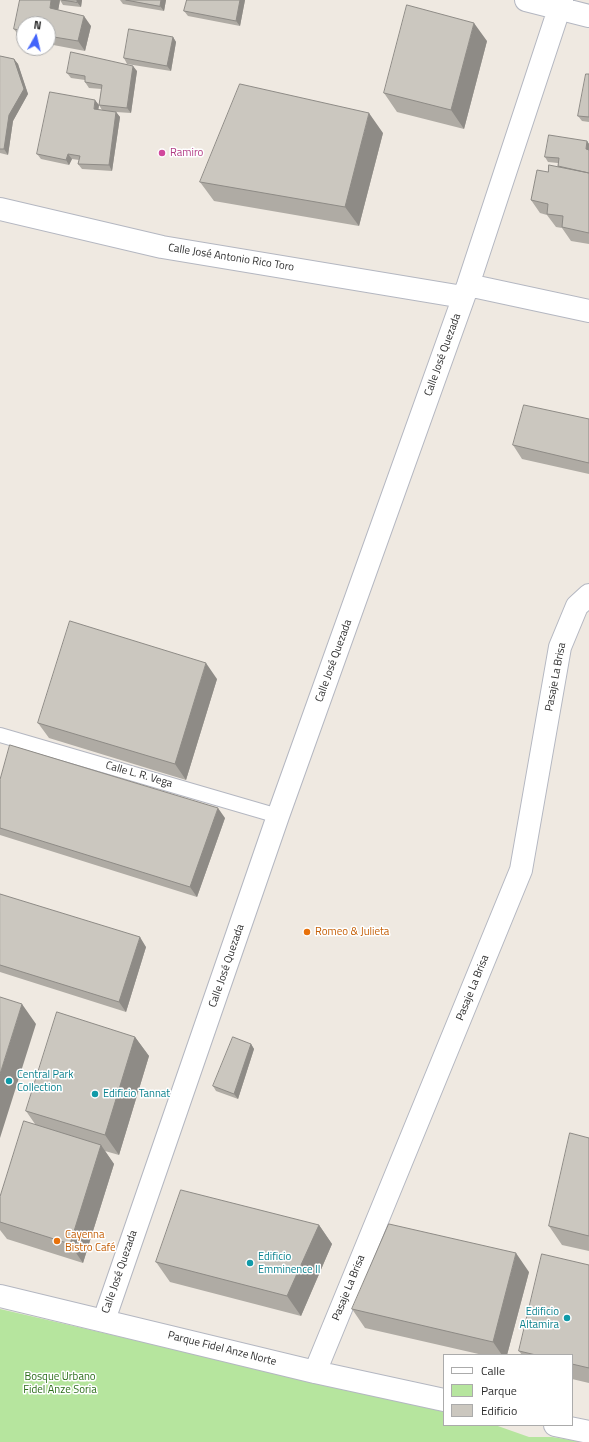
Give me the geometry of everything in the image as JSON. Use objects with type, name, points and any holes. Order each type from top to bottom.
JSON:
[{"type":"street","points":[[526,0],[561,4],[589,16]]},
{"type":"street","name":"Calle José Quezada","points":[[104,1320],[278,816],[466,291],[561,4]]},
{"type":"street","name":"Calle José Antonio Rico Toro","points":[[0,209],[162,247],[466,291],[589,311]]},
{"type":"street","name":"Pasaje La Brisa","points":[[314,1372],[521,870],[560,647],[577,606],[589,595]]},
{"type":"street","name":"Parque Fidel Anze Norte","points":[[0,1296],[314,1372],[443,1400]]},
{"type":"street","points":[[560,1426],[589,1432]]},
{"type":"lane","name":"Calle L. R. Vega","points":[[0,735],[278,816]]},
{"type":"green space","name":"Bosque Urbano Fidel Anze Soria","points":[[0,1309],[160,1346],[168,1342],[443,1412],[443,1426],[498,1426],[529,1437],[552,1437],[583,1442],[0,1442]]},
{"type":"building","points":[[20,0],[51,0],[50,8],[84,16],[78,41],[56,37],[56,16],[17,16]]},
{"type":"building","points":[[62,0],[77,0],[77,2]]},
{"type":"building","points":[[126,0],[161,0],[160,6]]},
{"type":"building","points":[[187,0],[240,0],[236,21],[184,11]]},
{"type":"building","points":[[407,5],[474,23],[451,110],[384,93]]},
{"type":"building","points":[[16,19],[16,29],[14,29]]},
{"type":"building","points":[[129,29],[173,37],[167,66],[124,58]]},
{"type":"building","points":[[71,52],[133,66],[127,108],[99,105],[102,85],[85,82],[85,76],[67,73]]},
{"type":"building","points":[[0,56],[14,59],[24,89],[9,115],[4,149],[0,149]]},
{"type":"building","points":[[586,74],[589,74],[589,117],[578,116]]},
{"type":"building","points":[[240,84],[369,113],[345,207],[200,182]]},
{"type":"building","points":[[50,92],[95,100],[94,109],[116,112],[109,165],[78,164],[80,156],[68,154],[66,160],[37,154]]},
{"type":"building","points":[[549,135],[587,141],[586,149],[589,150],[589,173],[558,166],[559,158],[545,157]]},
{"type":"building","points":[[549,165],[589,173],[589,233],[562,227],[563,216],[547,214],[548,204],[531,200],[537,170],[548,172]]},
{"type":"building","points":[[524,405],[589,419],[589,463],[513,445]]},
{"type":"building","points":[[70,621],[206,663],[175,764],[38,723]]},
{"type":"building","points":[[10,745],[218,808],[190,887],[0,828],[0,780]]},
{"type":"building","points":[[0,894],[140,937],[119,1002],[0,965]]},
{"type":"building","points":[[0,997],[22,1004],[0,1074]]},
{"type":"building","name":"Edificio Tannat","points":[[57,1012],[135,1037],[105,1135],[26,1111]]},
{"type":"building","points":[[233,1037],[251,1044],[234,1094],[213,1086]]},
{"type":"building","points":[[24,1121],[101,1145],[70,1244],[0,1222],[0,1197]]},
{"type":"building","points":[[570,1133],[589,1138],[589,1236],[549,1226]]},
{"type":"building","name":"Edificio Emminence II","points":[[181,1190],[319,1225],[287,1296],[156,1262]]},
{"type":"building","points":[[389,1224],[516,1253],[493,1342],[352,1309]]},
{"type":"building","name":"Edificio Altamira","points":[[542,1254],[589,1265],[589,1368],[573,1364],[573,1354],[532,1354],[519,1351]]},
{"type":"place","name":"Ramiro","points":[[162,153]]},
{"type":"place","name":"Romeo & Julieta","points":[[307,932]]},
{"type":"place","name":"Central Park Collection","points":[[9,1081]]},
{"type":"place","name":"Edificio Tannat","points":[[95,1094]]},
{"type":"place","name":"Cayenna Bistro Café","points":[[57,1241]]},
{"type":"place","name":"Edificio Emminence II","points":[[250,1263]]},
{"type":"place","name":"Edificio Altamira","points":[[567,1318]]}]
